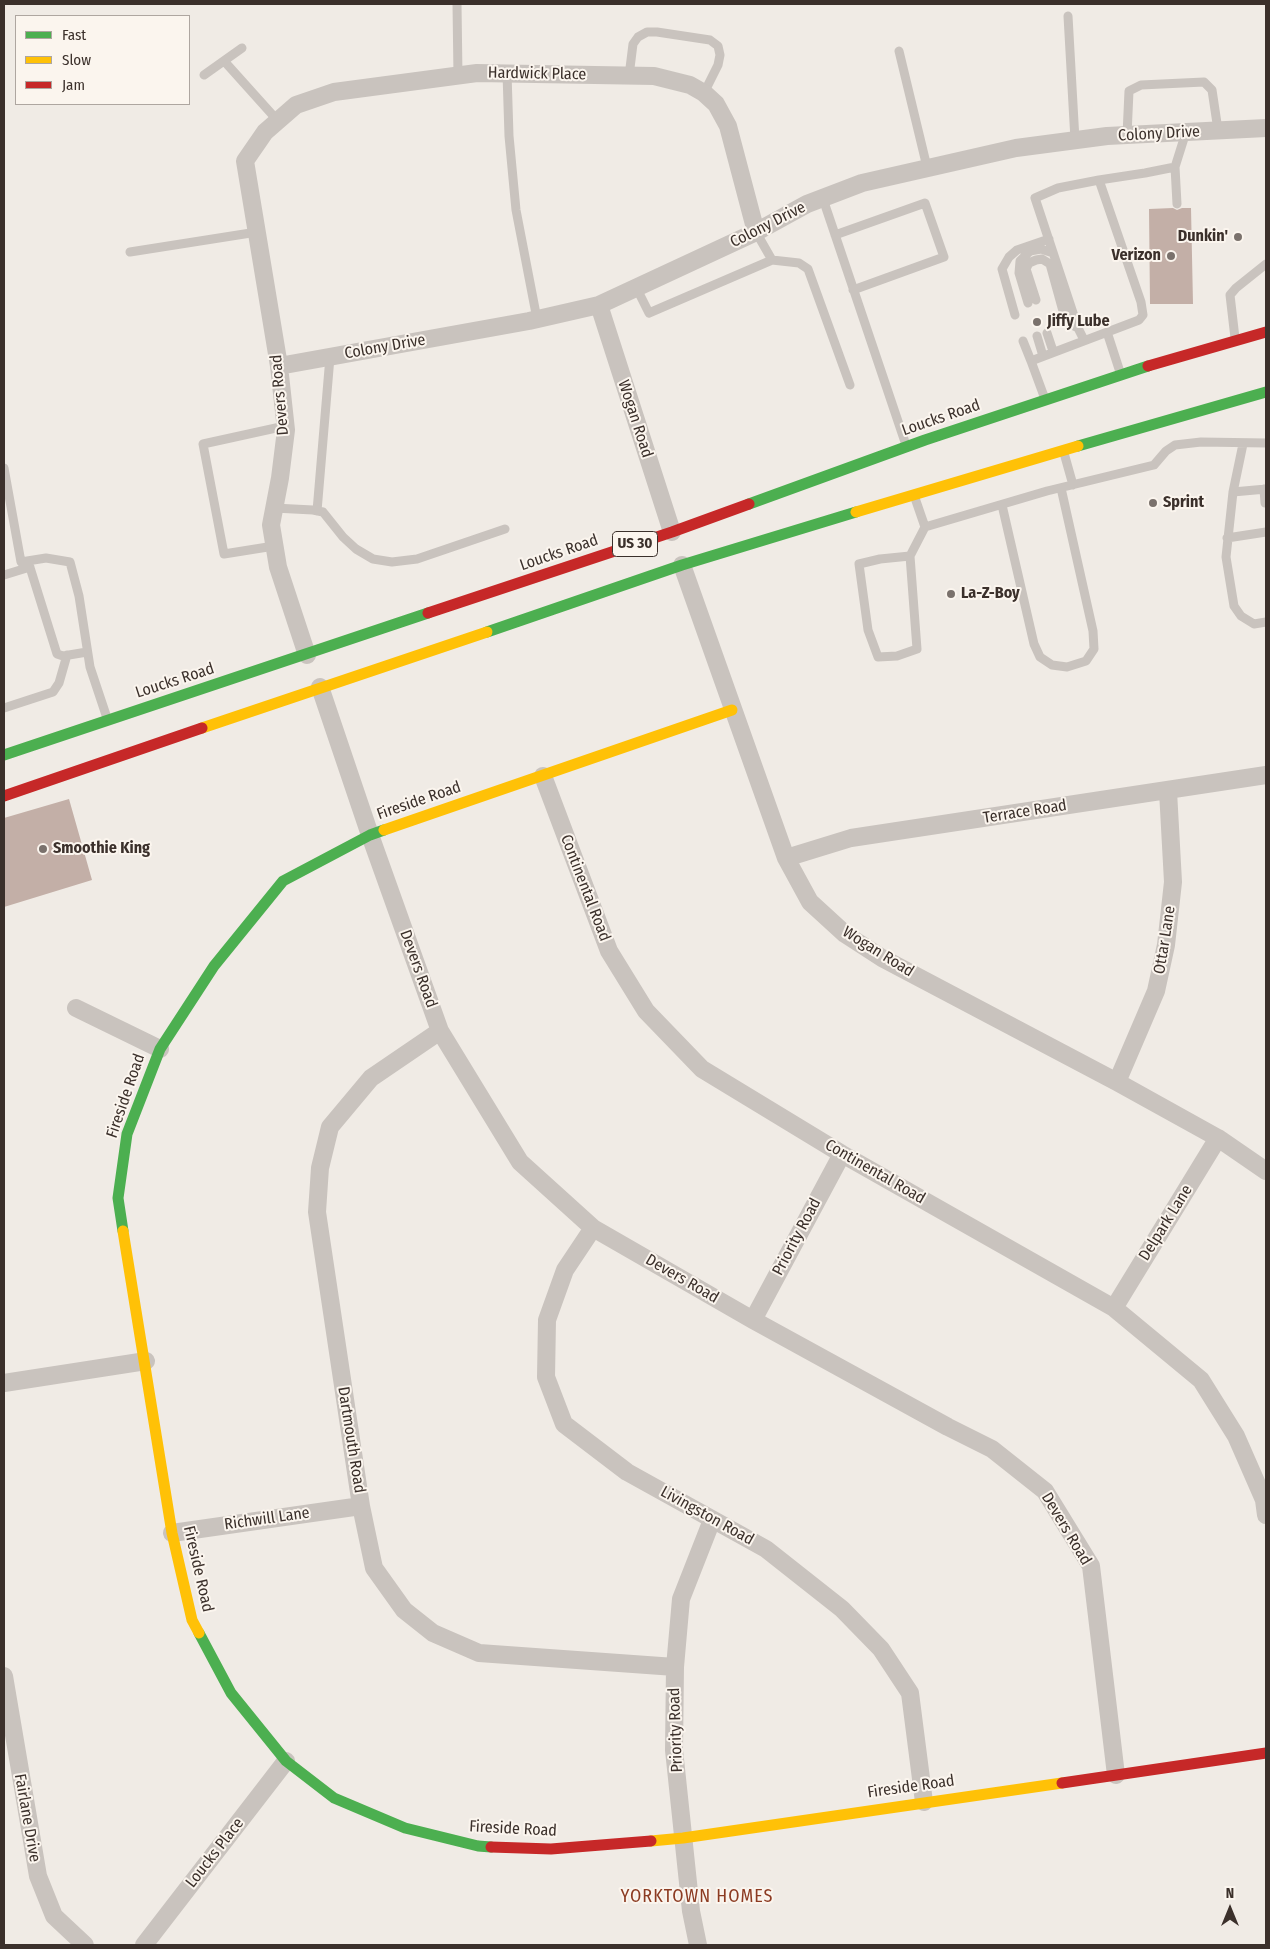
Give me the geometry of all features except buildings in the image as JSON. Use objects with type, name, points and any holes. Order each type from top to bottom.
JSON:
[{"type":"main road","name":"Loucks Road","points":[[4,755],[672,532],[906,446],[1168,359],[1266,332]]},
{"type":"main road","name":"US 30","points":[[4,796],[682,565],[1064,450],[1266,392]]},
{"type":"main road","points":[[1244,398],[1266,396]]},
{"type":"main road","name":"Fireside Road","points":[[732,710],[370,835],[283,880],[214,966],[160,1049],[127,1134],[118,1198],[146,1361],[172,1533],[192,1620],[231,1693],[286,1761],[334,1798],[405,1828],[478,1846],[551,1849],[683,1838],[1266,1753]]},
{"type":"street","name":"Hardwick Place","points":[[246,161],[265,132],[296,105],[334,92],[477,73],[654,76],[690,85],[704,93],[716,104],[728,126],[756,232]]},
{"type":"street","name":"Colony Drive","points":[[280,366],[537,319],[599,305],[756,232],[808,204],[862,183],[927,167],[1016,148],[1075,140],[1266,128]]},
{"type":"street","name":"Devers Road","points":[[246,161],[280,366],[285,426],[280,478],[271,525],[278,567],[307,655]]},
{"type":"street","name":"Wogan Road","points":[[599,305],[672,532]]},
{"type":"street","name":"Wogan Road","points":[[682,565],[786,858],[810,902],[845,934],[890,963],[1117,1082],[1218,1138],[1266,1172]]},
{"type":"street","name":"Devers Road","points":[[320,687],[370,835],[440,1030],[520,1162],[593,1228],[753,1320],[948,1427],[992,1449],[1045,1491],[1091,1566],[1116,1775]]},
{"type":"street","name":"Terrace Road","points":[[786,858],[851,838],[1266,775]]},
{"type":"street","name":"Continental Road","points":[[543,776],[609,951],[646,1012],[702,1069],[842,1154],[1114,1308],[1201,1380],[1236,1436],[1264,1500],[1266,1515]]},
{"type":"street","name":"Ottar Lane","points":[[1117,1082],[1156,991],[1166,945],[1173,882],[1168,791]]},
{"type":"street","points":[[76,1008],[160,1049]]},
{"type":"street","name":"Dartmouth Road","points":[[440,1030],[371,1078],[330,1128],[320,1168],[317,1212],[361,1506],[374,1568],[404,1610],[433,1633],[478,1653],[675,1667]]},
{"type":"street","name":"Delpark Lane","points":[[1114,1308],[1218,1138]]},
{"type":"street","name":"Priority Road","points":[[753,1320],[842,1154]]},
{"type":"street","name":"Livingston Road","points":[[593,1228],[565,1270],[547,1320],[546,1377],[564,1424],[628,1472],[766,1549],[842,1609],[880,1649],[910,1693],[924,1802]]},
{"type":"street","points":[[4,1383],[146,1361]]},
{"type":"street","name":"Richwill Lane","points":[[172,1533],[361,1506]]},
{"type":"street","name":"Priority Road","points":[[698,1945],[683,1838],[674,1750],[675,1667],[681,1599],[712,1520]]},
{"type":"street","name":"Fairlane Drive","points":[[4,1676],[10,1757],[38,1876],[54,1916],[85,1945]]},
{"type":"street","name":"Loucks Place","points":[[144,1945],[286,1761]]},
{"type":"lane","points":[[456,4],[458,76]]},
{"type":"lane","points":[[1068,16],[1075,140]]},
{"type":"lane","points":[[629,76],[633,44],[638,37],[647,32],[710,40],[718,46],[720,54],[714,75],[704,93]]},
{"type":"lane","points":[[204,75],[225,62],[242,48]]},
{"type":"lane","points":[[899,52],[927,167]]},
{"type":"lane","points":[[225,62],[278,121]]},
{"type":"lane","points":[[508,73],[509,136],[516,210],[537,319]]},
{"type":"lane","points":[[1127,136],[1129,91],[1141,85],[1204,82],[1212,90],[1218,130]]},
{"type":"lane","points":[[1177,204],[1175,167],[1186,132]]},
{"type":"lane","points":[[1084,340],[1078,328],[1035,198],[1058,188],[1175,167]]},
{"type":"lane","points":[[1031,361],[1053,351],[1139,320],[1143,315],[1141,302],[1099,180]]},
{"type":"lane","points":[[823,199],[906,446]]},
{"type":"lane","points":[[836,235],[925,202],[944,257],[853,290]]},
{"type":"lane","points":[[130,252],[257,232]]},
{"type":"lane","points":[[756,232],[772,260]]},
{"type":"lane","points":[[1015,315],[1002,269],[1009,257],[1017,250],[1049,239]]},
{"type":"lane","points":[[1053,253],[1040,249],[1030,251],[1020,261],[1019,273],[1032,302],[1026,269],[1029,263],[1042,259],[1050,264],[1066,322],[1078,328]]},
{"type":"lane","points":[[636,287],[648,313],[772,260],[799,263],[808,269],[850,385]]},
{"type":"lane","points":[[1235,341],[1230,295],[1266,264]]},
{"type":"lane","points":[[1107,332],[1121,375]]},
{"type":"lane","points":[[1047,333],[1053,351]]},
{"type":"lane","points":[[1037,336],[1043,356]]},
{"type":"lane","points":[[1023,341],[1045,400]]},
{"type":"lane","points":[[317,511],[330,357]]},
{"type":"lane","points":[[274,546],[224,554],[203,444],[285,426]]},
{"type":"lane","points":[[925,527],[1061,488],[1154,465],[1166,451],[1175,445],[1201,442],[1266,443]]},
{"type":"lane","points":[[1243,444],[1233,492],[1226,557],[1234,606],[1241,616],[1254,624],[1266,622]]},
{"type":"lane","points":[[1064,450],[1073,485]]},
{"type":"lane","points":[[4,468],[20,562],[29,564]]},
{"type":"lane","points":[[1002,505],[1034,644],[1040,657],[1052,665],[1067,667],[1086,661],[1094,649],[1093,632],[1061,488]]},
{"type":"lane","points":[[1233,492],[1265,489],[1265,503]]},
{"type":"lane","points":[[910,556],[880,558],[859,564],[868,630],[878,657],[897,656],[918,649],[910,556],[925,527],[914,495]]},
{"type":"lane","points":[[274,508],[324,512],[343,537],[356,549],[373,559],[392,562],[417,558],[505,529]]},
{"type":"lane","points":[[1227,538],[1266,532]]},
{"type":"lane","points":[[4,575],[46,558],[70,562],[79,596],[90,667],[108,720]]},
{"type":"lane","points":[[29,564],[57,654],[67,656],[87,652]]},
{"type":"lane","points":[[4,708],[53,692],[67,656]]},
{"type":"traffic: fast","points":[[749,504],[925,440],[1148,366]]},
{"type":"traffic: fast","points":[[1078,446],[1266,392]]},
{"type":"traffic: fast","points":[[487,632],[682,565],[856,512]]},
{"type":"traffic: fast","points":[[4,755],[428,613]]},
{"type":"traffic: fast","points":[[123,1231],[118,1198],[127,1134],[160,1049],[214,966],[283,881],[370,835],[384,830]]},
{"type":"traffic: fast","points":[[199,1633],[231,1693],[286,1761],[334,1798],[405,1828],[478,1846],[491,1847]]},
{"type":"traffic: slow","points":[[856,512],[1078,446]]},
{"type":"traffic: slow","points":[[202,728],[487,632]]},
{"type":"traffic: slow","points":[[384,830],[732,710]]},
{"type":"traffic: slow","points":[[123,1231],[172,1533],[192,1620],[199,1633]]},
{"type":"traffic: slow","points":[[651,1841],[683,1838],[1062,1783]]},
{"type":"traffic: jam","points":[[1148,366],[1266,332]]},
{"type":"traffic: jam","points":[[428,613],[672,532],[749,504]]},
{"type":"traffic: jam","points":[[4,796],[202,728]]},
{"type":"traffic: jam","points":[[1062,1783],[1266,1753]]},
{"type":"traffic: jam","points":[[491,1847],[551,1849],[651,1841]]},
{"type":"place","name":"Dunkin'","points":[[1238,237]]},
{"type":"place","name":"Verizon","points":[[1171,256]]},
{"type":"place","name":"Jiffy Lube","points":[[1037,322]]},
{"type":"place","name":"Sprint","points":[[1153,503]]},
{"type":"place","name":"La-Z-Boy","points":[[951,594]]},
{"type":"place","name":"Smoothie King","points":[[43,849]]},
{"type":"district","name":"YORKTOWN HOMES","points":[[697,1897]]}]
